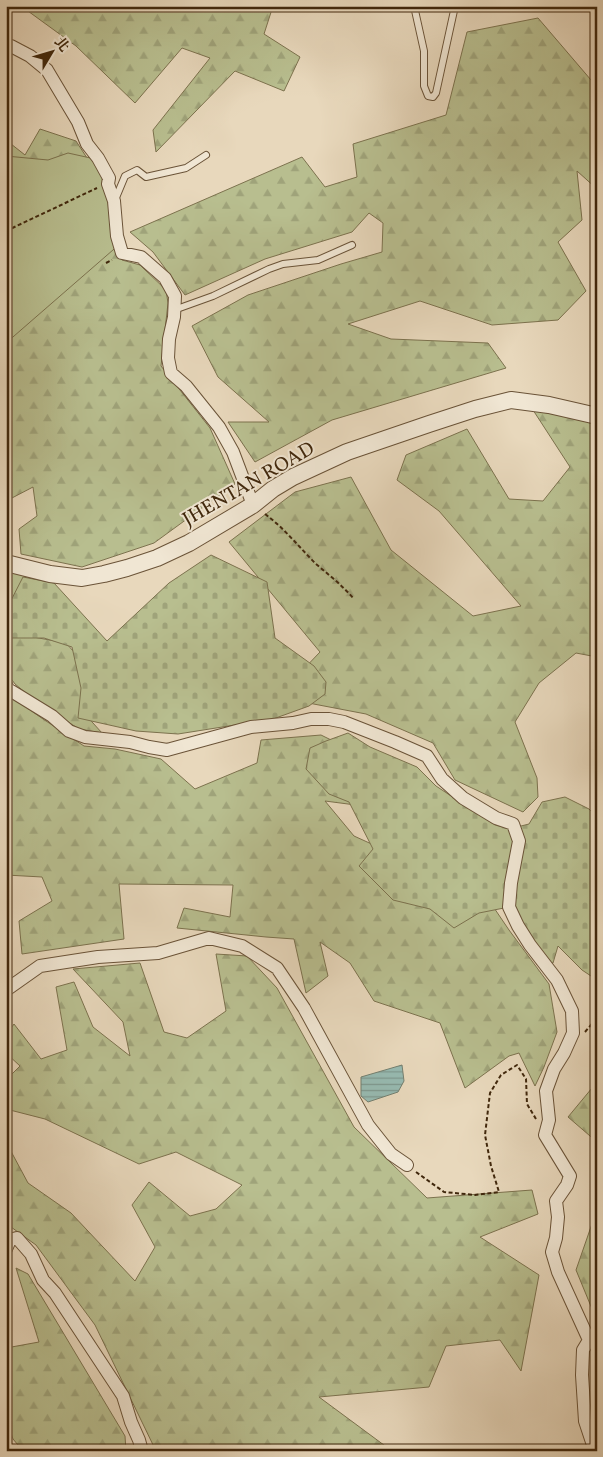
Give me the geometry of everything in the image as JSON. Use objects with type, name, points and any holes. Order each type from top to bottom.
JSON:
[{"type":"street","points":[[6,47],[11,46],[30,56],[47,70],[78,122],[87,144],[98,158],[109,178],[108,184],[114,201],[117,236],[122,253],[141,257],[165,278],[174,296],[174,317],[169,339],[168,358],[171,374],[186,386],[219,427],[233,452],[253,505]]},
{"type":"street","name":"JHENTAN ROAD","points":[[6,563],[50,574],[82,578],[104,574],[157,558],[181,547],[253,505],[273,488],[347,452],[475,409],[511,400],[549,405],[597,416]]},
{"type":"street","points":[[6,685],[8,689],[52,716],[69,731],[85,737],[130,742],[149,748],[167,750],[251,727],[293,723],[311,719],[329,719],[344,722],[427,756],[442,779],[463,798],[496,818],[513,824],[519,841],[511,883],[509,907],[530,945],[557,980],[572,1011],[573,1033],[554,1069],[546,1091],[549,1120],[546,1135],[570,1176],[567,1185],[556,1201],[558,1217],[556,1238],[552,1252],[558,1272],[589,1340],[583,1350],[582,1375],[585,1421],[595,1451]]},
{"type":"street","points":[[6,990],[40,966],[98,957],[158,953],[209,938],[242,946],[277,968],[304,1008],[368,1125],[391,1154],[406,1165]]},
{"type":"street","points":[[6,1248],[10,1240],[17,1238],[32,1254],[43,1280],[54,1292],[123,1396],[142,1451]]},
{"type":"lane","points":[[414,6],[424,51],[424,86],[428,96],[433,98],[436,93],[455,6]]},
{"type":"lane","points":[[114,201],[126,176],[137,170],[146,177],[160,175],[186,168],[206,155]]},
{"type":"lane","points":[[174,310],[213,296],[269,269],[283,264],[318,260],[352,246]]},
{"type":"path","points":[[6,231],[94,189]]},
{"type":"path","points":[[253,505],[274,521],[316,563],[345,588],[354,599]]},
{"type":"path","points":[[406,1165],[444,1192],[475,1195],[499,1192],[485,1136],[490,1093],[501,1076],[517,1065],[526,1079],[528,1104],[546,1135]]},
{"type":"green space","points":[[21,6],[273,6],[264,34],[300,57],[284,91],[235,71],[156,152],[153,130],[210,58],[182,48],[135,103],[76,46]]},
{"type":"green space","points":[[538,18],[597,87],[597,189],[577,171],[582,220],[558,242],[586,291],[558,320],[492,325],[420,301],[348,324],[391,339],[488,343],[506,368],[332,420],[255,462],[228,422],[269,422],[218,377],[192,326],[248,295],[382,252],[383,223],[369,213],[352,232],[265,259],[185,295],[153,252],[130,232],[302,157],[325,187],[357,177],[353,144],[446,115],[467,32]]},
{"type":"green space","points":[[40,129],[76,141],[100,178],[122,260],[140,265],[166,290],[168,303],[161,366],[210,428],[235,484],[154,543],[82,567],[21,554],[19,529],[37,516],[33,487],[10,499],[6,499],[6,363],[9,355],[6,140],[25,155]]},
{"type":"green space","points":[[68,153],[95,159],[111,186],[121,243],[6,343],[6,156],[48,160]]},
{"type":"green space","points":[[533,410],[597,423],[597,657],[576,653],[539,683],[515,722],[537,778],[538,797],[523,812],[455,780],[433,743],[366,714],[277,697],[320,652],[229,542],[295,492],[351,477],[391,550],[473,616],[521,606],[439,511],[397,480],[406,455],[467,429],[509,499],[543,501],[570,467]]},
{"type":"green space","points":[[211,555],[267,582],[275,638],[314,666],[326,682],[325,694],[309,706],[273,719],[178,734],[136,731],[78,718],[81,688],[72,647],[44,638],[6,638],[6,610],[23,577],[54,583],[107,641],[169,583]]},
{"type":"green space","points":[[6,568],[40,578],[25,608],[6,627]]},
{"type":"green space","points":[[6,632],[66,643],[82,661],[84,713],[102,733],[79,729],[33,699],[15,684],[6,672]]},
{"type":"green space","points":[[6,693],[84,746],[115,749],[161,759],[195,789],[257,763],[261,740],[321,735],[404,776],[394,810],[325,801],[354,836],[486,896],[549,984],[557,1032],[535,1086],[519,1053],[509,1056],[465,1088],[440,1023],[374,1001],[350,963],[320,942],[328,976],[306,993],[294,939],[177,928],[184,908],[230,917],[233,885],[119,884],[124,939],[22,954],[19,921],[52,901],[42,877],[6,875]]},
{"type":"green space","points":[[348,733],[370,747],[417,767],[436,786],[495,825],[509,829],[529,824],[542,802],[565,797],[589,809],[597,817],[597,980],[582,970],[558,946],[553,963],[536,964],[541,958],[509,907],[479,913],[454,928],[430,909],[393,900],[359,866],[373,849],[349,802],[329,794],[306,769],[310,748]]},
{"type":"green space","points":[[216,954],[247,956],[277,988],[354,1127],[427,1198],[532,1190],[538,1214],[480,1237],[539,1275],[521,1371],[500,1340],[446,1346],[429,1387],[319,1397],[392,1451],[156,1451],[95,1325],[36,1245],[11,1227],[6,1229],[6,1142],[28,1183],[71,1213],[135,1281],[155,1247],[132,1205],[149,1182],[190,1216],[216,1209],[242,1185],[176,1152],[139,1164],[45,1119],[6,1109],[6,1080],[20,1066],[6,1053],[6,1035],[14,1024],[41,1059],[67,1050],[56,987],[74,982],[93,1027],[130,1056],[123,1022],[73,969],[140,963],[164,1032],[187,1038],[226,1011]]},
{"type":"green space","points":[[597,1082],[597,1142],[568,1117]]},
{"type":"green space","points":[[597,1214],[597,1321],[576,1270]]},
{"type":"green space","points":[[16,1268],[28,1274],[125,1436],[126,1451],[23,1451],[13,1439],[6,1420],[6,1348],[39,1342]]},
{"type":"water","points":[[402,1065],[404,1081],[398,1092],[368,1102],[361,1096],[361,1077]]}]
